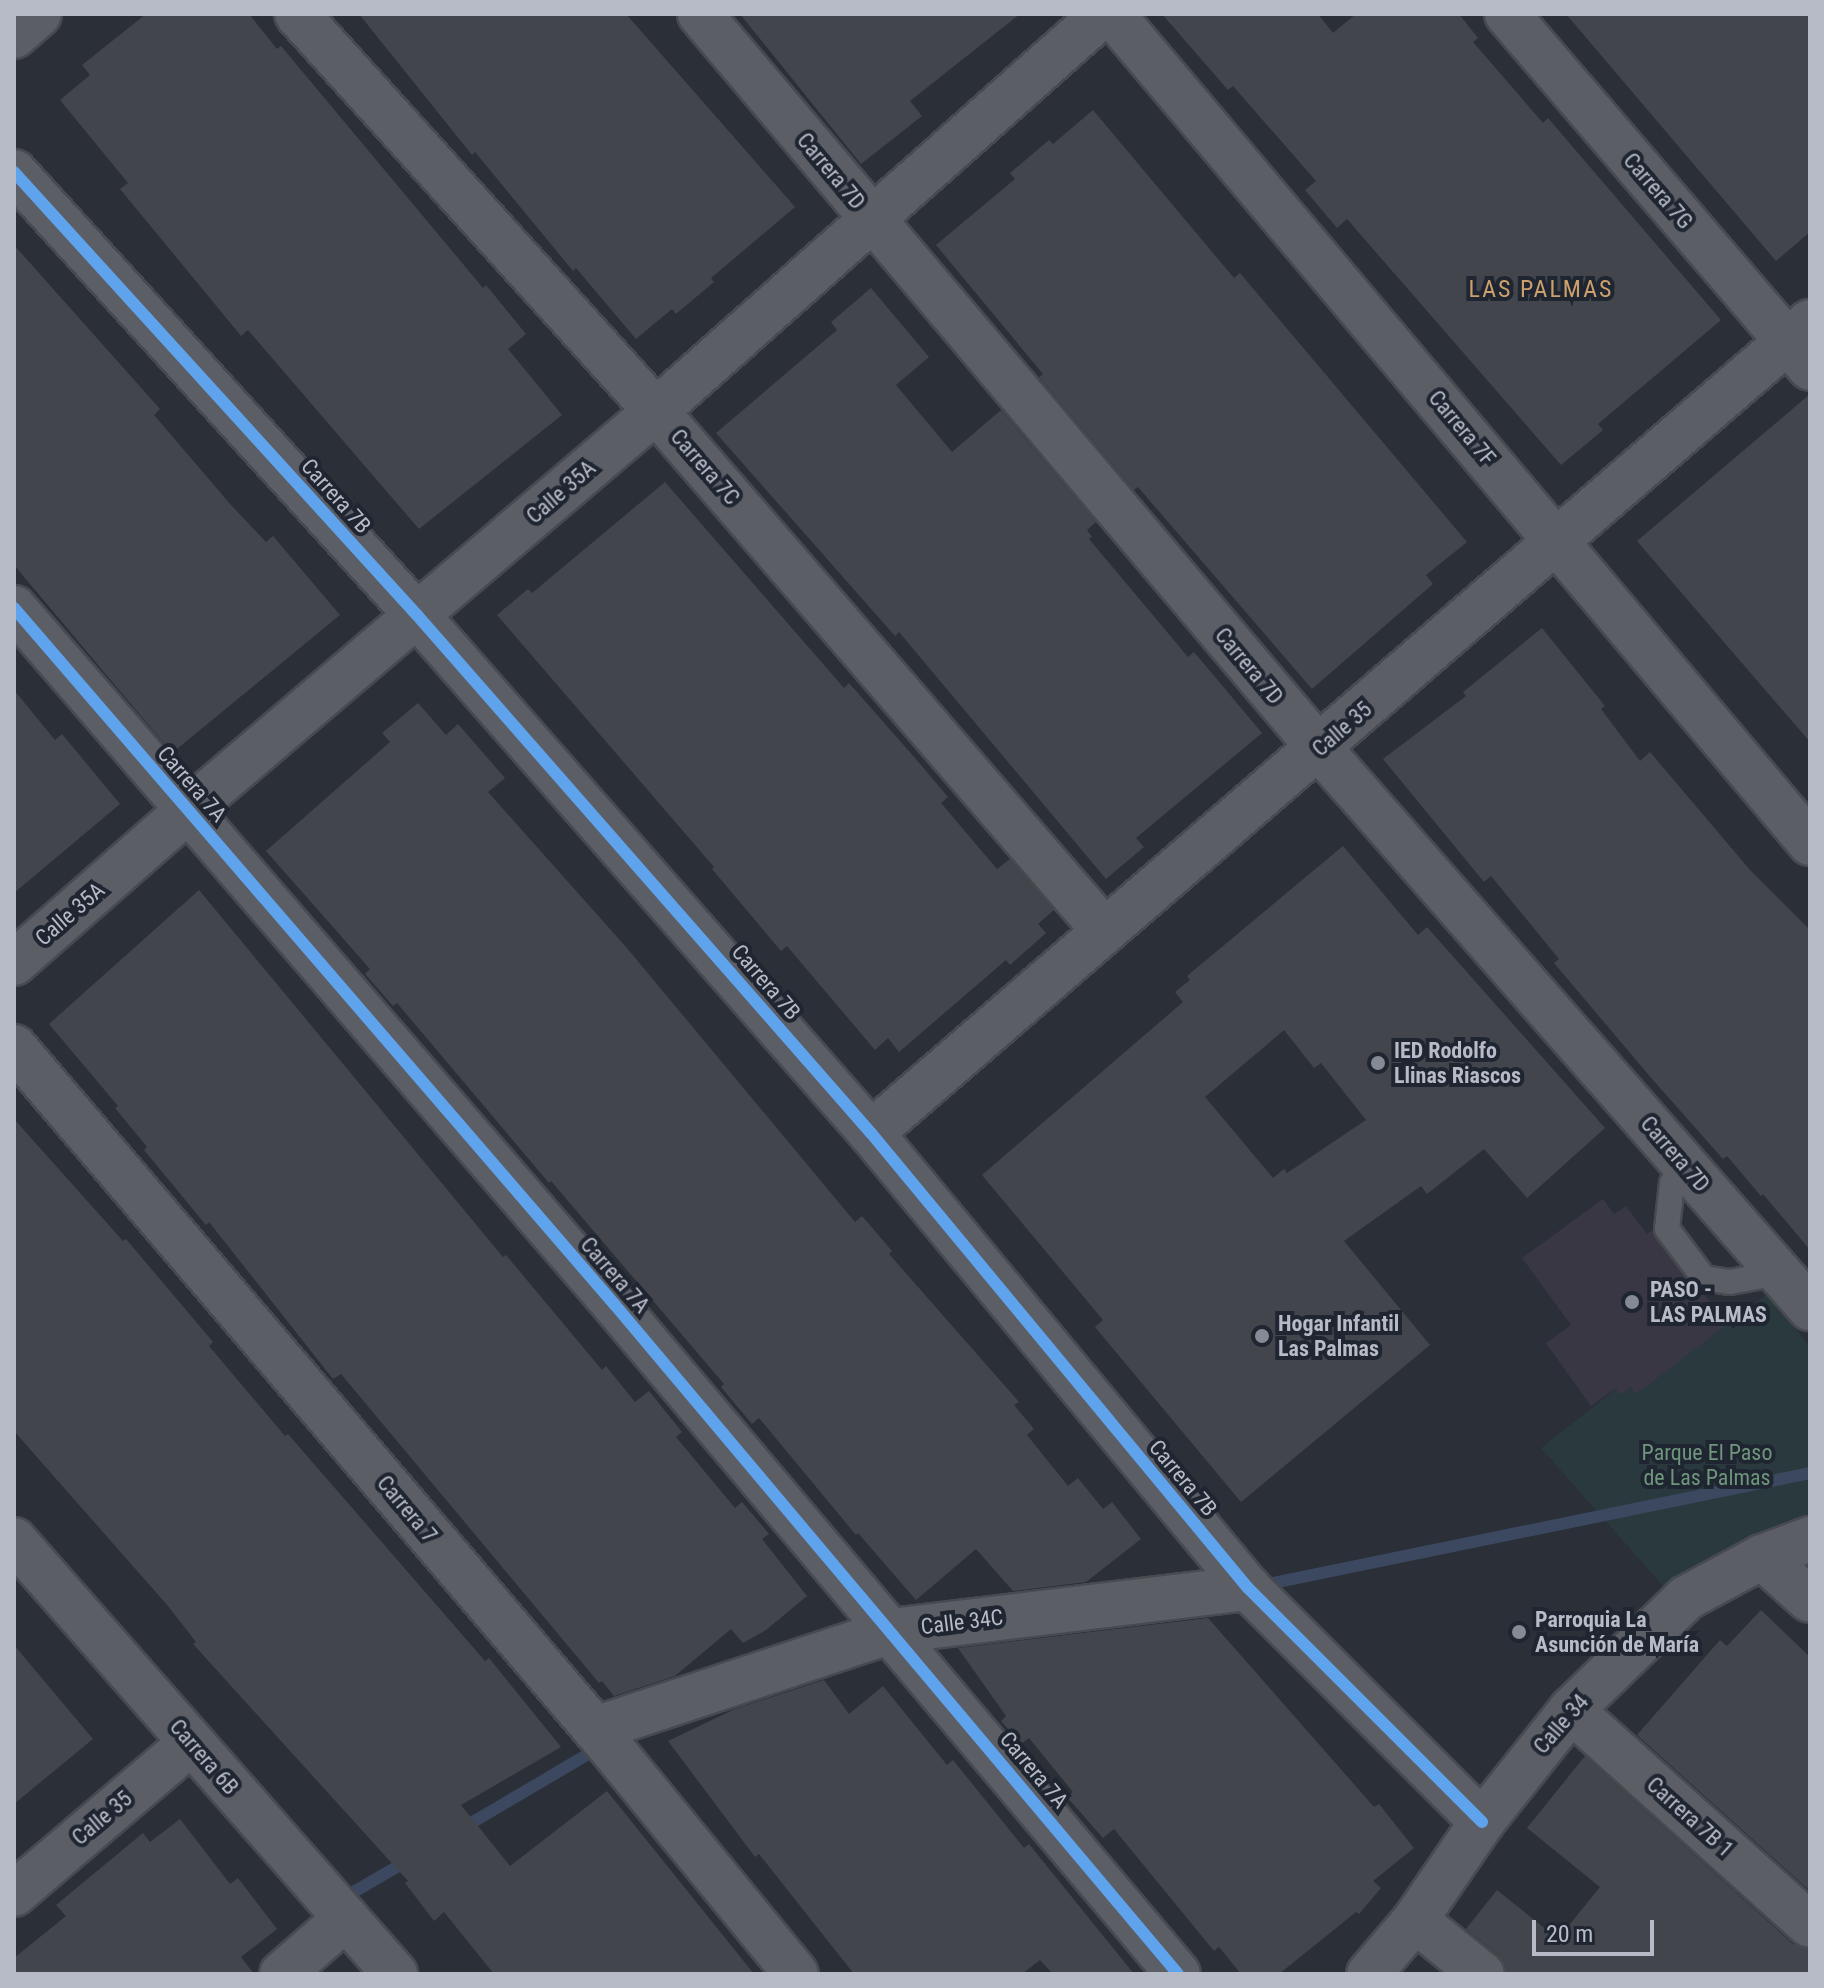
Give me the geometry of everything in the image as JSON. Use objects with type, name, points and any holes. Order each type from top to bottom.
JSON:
[{"type":"street","points":[[14,36],[39,14]]},
{"type":"street","name":"Carrera 7C","points":[[297,14],[656,411],[1103,929]]},
{"type":"street","name":"Carrera 7D","points":[[700,14],[1319,748],[1810,1308]]},
{"type":"street","name":"Calle 35A","points":[[14,963],[188,810],[656,411],[1103,14]]},
{"type":"street","name":"Carrera 7F","points":[[1112,14],[1810,843]]},
{"type":"street","name":"Carrera 7G","points":[[1507,14],[1802,344]]},
{"type":"street","name":"Carrera 7B","points":[[14,172],[417,615],[871,1133],[1248,1588],[1482,1822]]},
{"type":"street","name":"Calle 35","points":[[871,1133],[1103,929],[1319,748],[1558,541],[1802,344]]},
{"type":"street","name":"Carrera 7A","points":[[14,608],[892,1631],[1178,1974]]},
{"type":"street","name":"Carrera 7","points":[[14,1047],[595,1729],[796,1974]]},
{"type":"street","name":"Calle 34","points":[[1369,1974],[1415,1920],[1482,1822],[1571,1710],[1686,1598],[1762,1557],[1810,1539]]},
{"type":"street","name":"Carrera 6B","points":[[14,1540],[395,1974]]},
{"type":"street","points":[[1762,1557],[1810,1600]]},
{"type":"street","name":"Calle 34C","points":[[595,1729],[892,1631],[1248,1588]]},
{"type":"street","name":"Carrera 7B 1","points":[[1571,1710],[1810,1925]]},
{"type":"street","name":"Calle 35","points":[[14,1894],[191,1743]]},
{"type":"street","points":[[282,1974],[346,1918]]},
{"type":"street","points":[[1415,1920],[1482,1974]]},
{"type":"lane","points":[[1684,1164],[1672,1183],[1667,1229],[1704,1278],[1730,1282],[1779,1273]]},
{"type":"shaded area","name":"PASO - LAS PALMAS","points":[[1603,1199],[1614,1214],[1626,1206],[1647,1234],[1655,1228],[1667,1245],[1687,1231],[1712,1265],[1693,1279],[1728,1327],[1636,1394],[1620,1395],[1615,1389],[1591,1406],[1546,1343],[1571,1325],[1522,1258]]},
{"type":"green space","name":"Parque El Paso de Las Palmas","points":[[1766,1295],[1810,1346],[1810,1523],[1670,1594],[1541,1448],[1616,1389],[1620,1395],[1631,1387],[1636,1394]]},
{"type":"building","points":[[146,14],[249,14],[277,49],[281,46],[483,288],[486,285],[526,334],[508,349],[562,415],[419,529],[248,330],[241,336],[120,189],[128,183],[60,100],[90,75],[82,65]]},
{"type":"building","points":[[359,14],[626,14],[795,207],[711,278],[714,282],[676,314],[672,309],[636,339],[576,268],[573,271],[475,152],[472,155]]},
{"type":"building","points":[[740,14],[1020,14],[910,101],[922,116],[861,164]]},
{"type":"building","points":[[1162,14],[1318,14],[1333,33],[1356,14],[1459,14],[1478,38],[1473,42],[1543,123],[1548,118],[1721,320],[1598,424],[1603,430],[1561,465],[1347,219],[1337,228],[1305,190],[1316,181],[1233,86],[1228,90]]},
{"type":"building","points":[[1566,14],[1810,14],[1810,232],[1776,261]]},
{"type":"building","points":[[1093,110],[1234,278],[1240,273],[1467,542],[1426,575],[1433,584],[1312,689],[1138,487],[1134,490],[1039,377],[1043,374],[936,245],[1015,179],[1010,173],[1049,140],[1053,144]]},
{"type":"building","points":[[14,245],[160,409],[154,415],[231,505],[266,542],[273,536],[340,615],[172,753],[14,565]]},
{"type":"building","points":[[871,288],[929,357],[896,385],[952,452],[1001,410],[1096,522],[1087,530],[1092,537],[1089,539],[1188,657],[1194,652],[1262,733],[1136,838],[1144,847],[1106,879],[899,632],[895,636],[716,433],[837,330],[831,322]]},
{"type":"building","points":[[1810,394],[1810,742],[1637,541]]},
{"type":"building","points":[[665,482],[844,688],[849,683],[915,758],[948,797],[941,803],[997,869],[1010,859],[1054,910],[1038,924],[1046,933],[1010,965],[1006,960],[899,1052],[888,1038],[875,1050],[787,946],[781,951],[712,869],[714,867],[497,615],[528,589],[532,593]]},
{"type":"building","points":[[1542,628],[1605,706],[1601,709],[1640,761],[1650,752],[1750,870],[1810,930],[1810,1250],[1763,1194],[1761,1196],[1727,1156],[1723,1159],[1653,1080],[1554,963],[1559,959],[1491,876],[1484,882],[1383,759],[1466,696],[1463,692]]},
{"type":"building","points":[[14,690],[55,740],[62,734],[120,804],[14,893]]},
{"type":"building","points":[[418,703],[446,735],[458,724],[505,778],[488,792],[626,947],[855,1222],[862,1216],[892,1251],[889,1254],[1019,1402],[1014,1405],[1034,1429],[1027,1435],[1068,1486],[1078,1478],[1103,1509],[1112,1502],[1141,1539],[1086,1582],[1013,1591],[976,1549],[916,1600],[858,1533],[856,1535],[759,1418],[752,1424],[721,1387],[724,1384],[397,1003],[393,1006],[365,974],[370,969],[266,851],[390,742],[382,733]]},
{"type":"building","points":[[1343,846],[1418,935],[1427,927],[1605,1128],[1527,1198],[1484,1149],[1427,1194],[1421,1186],[1344,1241],[1430,1345],[1241,1502],[1095,1327],[1103,1320],[982,1175],[1183,1002],[1175,992],[1190,980],[1187,976]],"holes":[[[1284,1030],[1314,1068],[1321,1063],[1366,1120],[1287,1173],[1284,1169],[1273,1178],[1205,1097]]]},
{"type":"building","points":[[199,890],[503,1257],[506,1255],[602,1370],[606,1366],[635,1402],[649,1391],[682,1432],[676,1437],[735,1508],[742,1502],[769,1534],[762,1539],[807,1596],[766,1630],[743,1643],[731,1629],[675,1676],[614,1696],[602,1681],[599,1683],[341,1374],[333,1379],[209,1222],[206,1225],[144,1150],[147,1147],[115,1108],[118,1106],[49,1024]]},
{"type":"building","points":[[14,1119],[123,1241],[126,1239],[213,1342],[209,1346],[285,1436],[288,1434],[485,1661],[489,1658],[561,1747],[461,1805],[510,1866],[607,1791],[754,1974],[494,1974],[444,1912],[434,1921],[405,1883],[408,1881],[193,1644],[196,1642],[168,1606],[14,1431]]},
{"type":"building","points":[[1761,1610],[1810,1657],[1810,1891],[1637,1735],[1720,1640],[1727,1646]]},
{"type":"building","points":[[1208,1618],[1374,1807],[1379,1804],[1414,1848],[1373,1881],[1381,1888],[1359,1914],[1356,1912],[1279,1974],[1241,1974],[1219,1947],[1214,1951],[1114,1829],[1103,1838],[1067,1797],[1073,1792],[1029,1738],[1021,1744],[1001,1721],[1006,1716],[958,1648]]},
{"type":"building","points":[[14,1645],[93,1739],[14,1804]]},
{"type":"building","points":[[824,1680],[849,1714],[883,1686],[947,1765],[953,1760],[1024,1848],[1029,1844],[1134,1974],[1053,1974],[1040,1960],[1022,1974],[854,1974],[759,1854],[755,1857],[668,1741],[735,1709]]},
{"type":"building","points":[[1585,1756],[1793,1944],[1810,1949],[1810,1974],[1506,1974],[1498,1955],[1466,1929],[1497,1890],[1558,1939],[1600,1887],[1527,1828]]},
{"type":"building","points":[[180,1819],[230,1884],[238,1878],[277,1929],[241,1957],[254,1974],[14,1974],[14,1958],[66,1916],[56,1905],[143,1833],[150,1842]]},
{"type":"waterway","points":[[1259,1586],[1810,1473]]},
{"type":"waterway","points":[[461,1829],[600,1747]]},
{"type":"waterway","points":[[340,1900],[407,1861]]},
{"type":"cycle path","points":[[14,172],[417,615],[871,1133],[1248,1588],[1482,1822]]},
{"type":"cycle path","points":[[14,608],[615,1305],[1178,1974]]},
{"type":"place","name":"IED Rodolfo Llinas Riascos","points":[[1378,1063]]},
{"type":"place","name":"PASO - LAS PALMAS","points":[[1632,1302]]},
{"type":"place","name":"Hogar Infantil Las Palmas","points":[[1262,1336]]},
{"type":"place","name":"Parroquia La Asunción de María","points":[[1519,1632]]},
{"type":"district","name":"LAS PALMAS","points":[[1541,290]]}]
